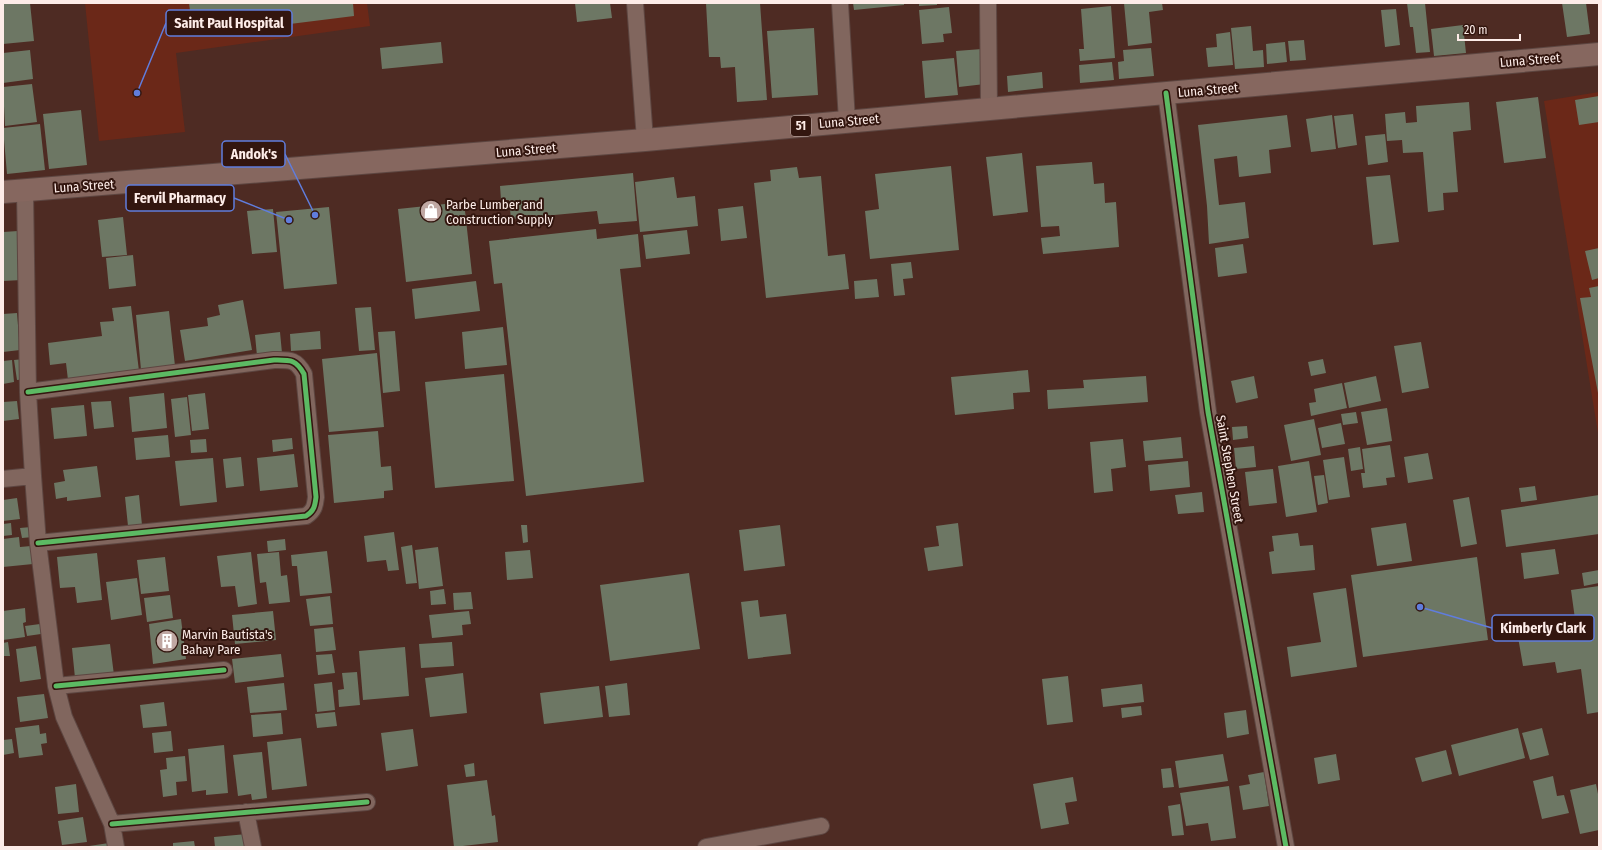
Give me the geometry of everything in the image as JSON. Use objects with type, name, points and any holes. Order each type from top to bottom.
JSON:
[{"type":"main road","name":"Luna Street","points":[[3,192],[645,140],[1599,54]]},
{"type":"street","points":[[635,3],[645,140]]},
{"type":"street","points":[[840,3],[846,121]]},
{"type":"street","points":[[988,3],[989,109]]},
{"type":"street","name":"Saint Stephen Street","points":[[1166,93],[1208,412],[1286,847]]},
{"type":"street","points":[[25,191],[28,392],[33,476],[38,543],[56,686],[64,717],[112,824],[116,847]]},
{"type":"street","points":[[28,392],[274,360],[294,361],[304,374],[316,496],[315,506],[312,512],[306,516],[38,543]]},
{"type":"street","points":[[3,479],[33,476]]},
{"type":"street","points":[[56,686],[224,670]]},
{"type":"street","points":[[112,824],[366,802]]},
{"type":"street","points":[[246,812],[253,847]]},
{"type":"street","points":[[706,847],[821,826]]},
{"type":"shaded area","points":[[85,3],[367,3],[370,26],[176,53],[185,132],[99,141]]},
{"type":"shaded area","points":[[1599,92],[1599,439],[1544,101]]},
{"type":"building","points":[[3,3],[30,3],[34,41],[3,44]]},
{"type":"building","points":[[189,3],[353,3],[354,16],[193,36]]},
{"type":"building","points":[[575,3],[610,3],[612,18],[577,22]]},
{"type":"building","points":[[706,3],[760,3],[767,100],[737,102],[735,67],[721,68],[720,57],[709,57]]},
{"type":"building","points":[[853,3],[904,3],[904,5],[854,10]]},
{"type":"building","points":[[919,3],[937,3],[937,5],[919,6]]},
{"type":"building","points":[[1124,3],[1162,3],[1163,10],[1149,12],[1152,43],[1128,46]]},
{"type":"building","points":[[1407,3],[1425,3],[1430,52],[1416,53],[1413,27],[1410,27]]},
{"type":"building","points":[[1562,3],[1586,3],[1590,34],[1567,37]]},
{"type":"building","points":[[1111,6],[1115,58],[1080,61],[1079,49],[1084,49],[1081,9]]},
{"type":"building","points":[[949,7],[952,33],[943,34],[944,42],[922,44],[919,10]]},
{"type":"building","points":[[1396,9],[1400,45],[1385,47],[1381,10]]},
{"type":"building","points":[[1463,25],[1466,53],[1434,56],[1431,29]]},
{"type":"building","points":[[1251,26],[1253,51],[1263,50],[1264,67],[1235,69],[1231,28]]},
{"type":"building","points":[[814,28],[818,95],[772,98],[767,31]]},
{"type":"building","points":[[1230,32],[1233,65],[1208,67],[1206,48],[1217,47],[1216,34]]},
{"type":"building","points":[[1304,40],[1306,60],[1290,61],[1288,41]]},
{"type":"building","points":[[441,42],[443,63],[382,69],[380,48]]},
{"type":"building","points":[[1285,42],[1287,62],[1267,64],[1266,44]]},
{"type":"building","points":[[1151,48],[1154,76],[1119,79],[1118,62],[1124,61],[1123,50]]},
{"type":"building","points":[[982,49],[985,84],[959,87],[956,51]]},
{"type":"building","points":[[30,50],[33,79],[3,83],[3,53]]},
{"type":"building","points":[[954,58],[958,95],[925,98],[922,61]]},
{"type":"building","points":[[1112,62],[1114,80],[1080,83],[1079,65]]},
{"type":"building","points":[[1042,72],[1043,88],[1008,92],[1007,76]]},
{"type":"building","points":[[32,84],[37,122],[5,126],[3,87]]},
{"type":"building","points":[[1599,96],[1599,122],[1579,125],[1575,100]]},
{"type":"building","points":[[1538,97],[1546,158],[1504,163],[1496,102]]},
{"type":"building","points":[[1469,102],[1471,130],[1453,132],[1458,192],[1443,193],[1444,210],[1428,212],[1423,152],[1403,153],[1402,140],[1387,141],[1385,114],[1405,112],[1406,123],[1417,122],[1416,106]]},
{"type":"building","points":[[81,110],[87,165],[49,169],[43,114]]},
{"type":"building","points":[[1353,114],[1357,145],[1338,148],[1334,116]]},
{"type":"building","points":[[1287,115],[1291,147],[1269,150],[1271,173],[1239,177],[1237,156],[1214,159],[1219,205],[1245,202],[1249,238],[1209,244],[1207,206],[1198,125]]},
{"type":"building","points":[[1332,115],[1336,149],[1311,152],[1306,119]]},
{"type":"building","points":[[40,124],[45,170],[7,174],[3,128]]},
{"type":"building","points":[[1385,134],[1388,162],[1368,165],[1365,136]]},
{"type":"building","points":[[1022,153],[1028,212],[993,216],[986,157]]},
{"type":"building","points":[[1092,162],[1094,184],[1104,183],[1105,203],[1116,202],[1119,247],[1043,254],[1041,238],[1060,236],[1059,226],[1041,227],[1036,166]]},
{"type":"building","points":[[951,166],[959,250],[870,259],[865,211],[879,209],[875,174]]},
{"type":"building","points":[[797,167],[799,178],[821,176],[828,256],[845,254],[849,289],[766,298],[754,183],[771,181],[770,170]]},
{"type":"building","points":[[633,173],[637,221],[599,224],[597,211],[511,219],[509,200],[501,200],[500,186]]},
{"type":"building","points":[[1390,175],[1399,242],[1373,245],[1366,177]]},
{"type":"building","points":[[674,177],[677,198],[695,196],[698,226],[640,232],[635,182]]},
{"type":"building","points":[[464,202],[472,274],[406,282],[398,209]]},
{"type":"building","points":[[743,206],[747,238],[721,241],[718,209]]},
{"type":"building","points":[[329,207],[337,284],[284,289],[276,212]]},
{"type":"building","points":[[273,209],[277,252],[252,254],[247,211]]},
{"type":"building","points":[[123,217],[127,255],[102,257],[98,220]]},
{"type":"building","points":[[596,229],[597,239],[638,234],[641,267],[620,269],[644,482],[526,496],[502,283],[494,284],[489,241]]},
{"type":"building","points":[[687,230],[690,254],[646,259],[643,235]]},
{"type":"building","points":[[18,231],[22,280],[3,281],[3,232]]},
{"type":"building","points":[[1243,244],[1247,273],[1218,277],[1215,248]]},
{"type":"building","points":[[1599,248],[1599,278],[1592,280],[1585,251]]},
{"type":"building","points":[[133,255],[136,286],[109,289],[106,258]]},
{"type":"building","points":[[911,262],[913,278],[903,279],[905,295],[894,296],[891,264]]},
{"type":"building","points":[[877,279],[879,297],[855,299],[854,281]]},
{"type":"building","points":[[476,281],[480,311],[415,319],[412,289]]},
{"type":"building","points":[[1599,286],[1598,393],[1580,298],[1591,297],[1589,288]]},
{"type":"building","points":[[243,300],[252,350],[185,361],[180,330],[208,326],[207,318],[220,315],[218,305]]},
{"type":"building","points":[[131,306],[139,371],[68,380],[66,363],[50,365],[48,343],[102,336],[100,322],[114,321],[112,308]]},
{"type":"building","points":[[371,307],[375,350],[359,351],[355,308]]},
{"type":"building","points":[[169,311],[175,366],[141,370],[136,315]]},
{"type":"building","points":[[17,313],[20,350],[3,352],[3,314]]},
{"type":"building","points":[[503,327],[507,365],[465,369],[462,332]]},
{"type":"building","points":[[320,331],[321,349],[291,351],[290,334]]},
{"type":"building","points":[[395,331],[400,391],[383,393],[378,332]]},
{"type":"building","points":[[280,332],[282,353],[257,356],[255,335]]},
{"type":"building","points":[[1421,342],[1429,388],[1402,393],[1394,346]]},
{"type":"building","points":[[377,353],[384,427],[329,432],[322,359]]},
{"type":"building","points":[[24,359],[27,379],[17,380],[14,360]]},
{"type":"building","points":[[1323,359],[1326,373],[1311,376],[1308,362]]},
{"type":"building","points":[[12,360],[14,382],[3,384],[3,361]]},
{"type":"building","points":[[1028,370],[1030,392],[1013,393],[1014,409],[955,415],[951,377]]},
{"type":"building","points":[[504,374],[514,481],[435,488],[425,382]]},
{"type":"building","points":[[1146,376],[1148,402],[1048,409],[1047,390],[1084,388],[1083,380]]},
{"type":"building","points":[[1254,376],[1258,398],[1236,403],[1231,381]]},
{"type":"building","points":[[1376,376],[1381,401],[1349,408],[1344,383]]},
{"type":"building","points":[[1342,383],[1347,408],[1311,416],[1309,403],[1316,402],[1314,389]]},
{"type":"building","points":[[164,393],[167,428],[132,432],[129,397]]},
{"type":"building","points":[[205,393],[209,429],[192,431],[188,395]]},
{"type":"building","points":[[187,397],[191,435],[175,437],[171,399]]},
{"type":"building","points":[[17,401],[19,419],[3,421],[3,402]]},
{"type":"building","points":[[111,401],[114,427],[94,429],[91,402]]},
{"type":"building","points":[[84,405],[87,436],[54,439],[51,408]]},
{"type":"building","points":[[1387,408],[1392,441],[1367,445],[1361,412]]},
{"type":"building","points":[[1356,412],[1358,423],[1343,425],[1341,414]]},
{"type":"building","points":[[1314,419],[1321,455],[1291,461],[1284,425]]},
{"type":"building","points":[[1341,423],[1345,444],[1322,448],[1318,428]]},
{"type":"building","points":[[1247,426],[1248,438],[1233,440],[1232,427]]},
{"type":"building","points":[[378,431],[381,467],[391,466],[393,490],[384,491],[384,498],[334,503],[328,435]]},
{"type":"building","points":[[168,435],[170,457],[136,460],[134,438]]},
{"type":"building","points":[[1181,437],[1183,458],[1145,461],[1143,441]]},
{"type":"building","points":[[292,438],[293,449],[273,452],[272,440]]},
{"type":"building","points":[[206,439],[207,452],[191,453],[190,440]]},
{"type":"building","points":[[1123,439],[1126,467],[1111,469],[1113,491],[1094,493],[1090,442]]},
{"type":"building","points":[[1390,445],[1395,477],[1386,478],[1387,485],[1363,488],[1361,473],[1365,473],[1362,449]]},
{"type":"building","points":[[1254,446],[1256,467],[1236,469],[1234,448]]},
{"type":"building","points":[[1360,447],[1363,469],[1351,471],[1348,449]]},
{"type":"building","points":[[1428,453],[1433,479],[1408,483],[1404,457]]},
{"type":"building","points":[[294,454],[298,487],[260,491],[257,458]]},
{"type":"building","points":[[241,457],[244,486],[226,488],[223,459]]},
{"type":"building","points":[[1344,457],[1350,497],[1329,500],[1323,460]]},
{"type":"building","points":[[213,458],[217,502],[180,506],[175,461]]},
{"type":"building","points":[[1188,461],[1190,487],[1150,491],[1148,465]]},
{"type":"building","points":[[1309,461],[1317,512],[1286,517],[1278,466]]},
{"type":"building","points":[[97,466],[101,497],[67,501],[67,497],[56,499],[54,483],[65,481],[63,470]]},
{"type":"building","points":[[1273,469],[1277,503],[1249,506],[1245,472]]},
{"type":"building","points":[[1324,475],[1328,503],[1318,505],[1314,476]]},
{"type":"building","points":[[1535,486],[1537,500],[1521,502],[1519,488]]},
{"type":"building","points":[[1202,492],[1204,512],[1178,514],[1175,495]]},
{"type":"building","points":[[139,495],[142,525],[128,526],[125,497]]},
{"type":"building","points":[[1599,495],[1599,534],[1506,547],[1501,510]]},
{"type":"building","points":[[1469,497],[1477,544],[1461,547],[1453,500]]},
{"type":"building","points":[[17,498],[20,519],[3,521],[3,500]]},
{"type":"building","points":[[11,523],[12,535],[3,536],[3,524]]},
{"type":"building","points":[[958,523],[963,566],[928,571],[924,548],[939,546],[936,526]]},
{"type":"building","points":[[1406,523],[1412,561],[1377,566],[1371,528]]},
{"type":"building","points":[[521,525],[527,525],[528,542],[523,543]]},
{"type":"building","points":[[780,525],[785,566],[744,571],[739,530]]},
{"type":"building","points":[[31,527],[33,537],[22,538],[20,528]]},
{"type":"building","points":[[394,532],[399,570],[388,571],[386,560],[367,562],[364,536]]},
{"type":"building","points":[[1298,533],[1300,546],[1313,545],[1315,570],[1272,574],[1269,552],[1274,551],[1272,536]]},
{"type":"building","points":[[19,537],[20,547],[31,546],[33,564],[3,567],[3,539]]},
{"type":"building","points":[[285,539],[286,550],[268,552],[267,541]]},
{"type":"building","points":[[412,545],[417,583],[406,584],[401,547]]},
{"type":"building","points":[[438,547],[443,586],[419,589],[415,550]]},
{"type":"building","points":[[1555,549],[1559,574],[1524,579],[1521,553]]},
{"type":"building","points":[[530,550],[533,578],[507,580],[505,552]]},
{"type":"building","points":[[327,551],[332,593],[300,596],[297,566],[292,566],[291,555]]},
{"type":"building","points":[[251,552],[257,604],[238,607],[235,586],[221,587],[217,556]]},
{"type":"building","points":[[279,552],[281,576],[287,575],[290,602],[269,604],[266,582],[260,583],[257,554]]},
{"type":"building","points":[[97,553],[102,600],[77,603],[75,587],[60,588],[57,557]]},
{"type":"building","points":[[165,557],[169,591],[141,594],[137,560]]},
{"type":"building","points":[[1477,557],[1488,640],[1363,657],[1351,575]]},
{"type":"building","points":[[1599,570],[1599,583],[1584,586],[1582,573]]},
{"type":"building","points":[[689,573],[700,649],[610,661],[600,585]]},
{"type":"building","points":[[137,578],[142,615],[111,620],[106,582]]},
{"type":"building","points":[[1599,586],[1599,712],[1587,714],[1581,669],[1557,673],[1555,662],[1523,666],[1518,637],[1584,628],[1583,618],[1575,619],[1571,590]]},
{"type":"building","points":[[1346,588],[1357,667],[1291,677],[1287,647],[1321,642],[1313,593]]},
{"type":"building","points":[[444,589],[446,604],[431,605],[430,591]]},
{"type":"building","points":[[471,592],[473,609],[454,610],[453,593]]},
{"type":"building","points":[[170,595],[173,618],[147,622],[144,598]]},
{"type":"building","points":[[330,596],[333,624],[310,626],[306,599]]},
{"type":"building","points":[[758,600],[760,617],[786,614],[791,654],[748,659],[741,602]]},
{"type":"building","points":[[25,608],[26,622],[23,623],[25,637],[3,640],[3,611]]},
{"type":"building","points":[[273,611],[276,640],[235,644],[232,615]]},
{"type":"building","points":[[469,611],[471,624],[462,625],[463,635],[432,638],[429,615]]},
{"type":"building","name":"Marvin Bautista's Bahay Pare","points":[[181,619],[186,659],[153,664],[149,624]]},
{"type":"building","points":[[40,624],[41,634],[27,636],[25,626]]},
{"type":"building","points":[[333,627],[336,650],[316,652],[314,629]]},
{"type":"building","points":[[8,642],[10,656],[3,656],[3,643]]},
{"type":"building","points":[[452,642],[454,666],[421,668],[419,644]]},
{"type":"building","points":[[110,644],[114,675],[75,678],[72,648]]},
{"type":"building","points":[[36,646],[41,679],[20,682],[16,649]]},
{"type":"building","points":[[405,647],[409,696],[363,700],[359,651]]},
{"type":"building","points":[[281,654],[284,677],[235,683],[232,659]]},
{"type":"building","points":[[332,654],[335,673],[318,675],[316,655]]},
{"type":"building","points":[[357,672],[360,705],[339,707],[338,690],[344,689],[342,673]]},
{"type":"building","points":[[463,673],[467,713],[430,717],[425,678]]},
{"type":"building","points":[[1068,676],[1073,722],[1047,725],[1042,679]]},
{"type":"building","points":[[332,682],[335,710],[317,712],[314,684]]},
{"type":"building","points":[[284,683],[287,710],[250,713],[247,687]]},
{"type":"building","points":[[627,683],[630,715],[609,717],[605,686]]},
{"type":"building","points":[[1142,684],[1144,702],[1103,707],[1101,689]]},
{"type":"building","points":[[599,686],[603,717],[544,724],[540,693]]},
{"type":"building","points":[[44,694],[48,718],[20,722],[17,697]]},
{"type":"building","points":[[164,702],[167,726],[143,728],[140,705]]},
{"type":"building","points":[[1141,706],[1142,715],[1122,718],[1121,708]]},
{"type":"building","points":[[1246,710],[1249,734],[1227,738],[1224,713]]},
{"type":"building","points":[[335,712],[337,726],[317,728],[315,714]]},
{"type":"building","points":[[281,713],[283,734],[253,737],[251,715]]},
{"type":"building","points":[[39,725],[40,734],[46,733],[47,743],[41,744],[43,755],[19,758],[15,728]]},
{"type":"building","points":[[1518,728],[1525,758],[1459,776],[1451,745]]},
{"type":"building","points":[[1542,728],[1549,755],[1530,760],[1522,733]]},
{"type":"building","points":[[413,729],[418,766],[386,771],[381,733]]},
{"type":"building","points":[[171,731],[173,751],[154,753],[152,733]]},
{"type":"building","points":[[301,738],[307,786],[272,790],[267,742]]},
{"type":"building","points":[[12,739],[14,753],[3,755],[3,740]]},
{"type":"building","points":[[224,745],[228,793],[206,795],[206,790],[192,792],[188,749]]},
{"type":"building","points":[[1446,750],[1452,774],[1422,782],[1415,758]]},
{"type":"building","points":[[262,752],[267,798],[252,800],[251,794],[238,796],[233,755]]},
{"type":"building","points":[[1223,754],[1228,781],[1179,788],[1175,761]]},
{"type":"building","points":[[1336,754],[1340,780],[1318,784],[1314,758]]},
{"type":"building","points":[[185,756],[187,781],[176,782],[177,795],[163,797],[160,770],[167,769],[166,758]]},
{"type":"building","points":[[474,763],[475,776],[466,777],[464,765]]},
{"type":"building","points":[[1171,768],[1174,787],[1163,788],[1161,769]]},
{"type":"building","points":[[1264,772],[1269,806],[1243,810],[1239,786],[1250,784],[1248,775]]},
{"type":"building","points":[[1553,776],[1557,796],[1564,795],[1569,813],[1542,819],[1533,781]]},
{"type":"building","points":[[1073,777],[1077,801],[1065,803],[1069,824],[1041,829],[1033,784]]},
{"type":"building","points":[[487,780],[492,816],[495,815],[498,842],[454,847],[447,785]]},
{"type":"building","points":[[76,784],[79,812],[58,814],[55,787]]},
{"type":"building","points":[[1596,784],[1599,799],[1599,830],[1580,834],[1570,790]]},
{"type":"building","points":[[1229,786],[1236,838],[1211,841],[1208,823],[1186,826],[1180,793]]},
{"type":"building","points":[[1180,804],[1184,835],[1172,836],[1168,806]]},
{"type":"building","points":[[83,817],[87,842],[62,845],[58,821]]},
{"type":"building","points":[[247,834],[248,847],[215,847],[214,837]]},
{"type":"building","points":[[194,841],[195,847],[173,847],[173,843]]},
{"type":"building","points":[[109,843],[109,847],[89,847],[89,846]]},
{"type":"cycle path","points":[[1166,93],[1208,412],[1286,847]]},
{"type":"cycle path","points":[[28,392],[274,360],[292,361],[298,365],[304,374],[316,497],[314,508],[306,516],[38,543]]},
{"type":"cycle path","points":[[56,686],[224,670]]},
{"type":"cycle path","points":[[112,824],[367,802]]},
{"type":"place","name":"Saint Paul Hospital","points":[[137,93]]},
{"type":"place","name":"Parbe Lumber and Construction Supply","points":[[431,211]]},
{"type":"place","name":"Andok's","points":[[315,215]]},
{"type":"place","name":"Fervil Pharmacy","points":[[289,220]]},
{"type":"place","name":"Kimberly Clark","points":[[1420,607]]},
{"type":"place","name":"Marvin Bautista's Bahay Pare","points":[[167,641]]}]
